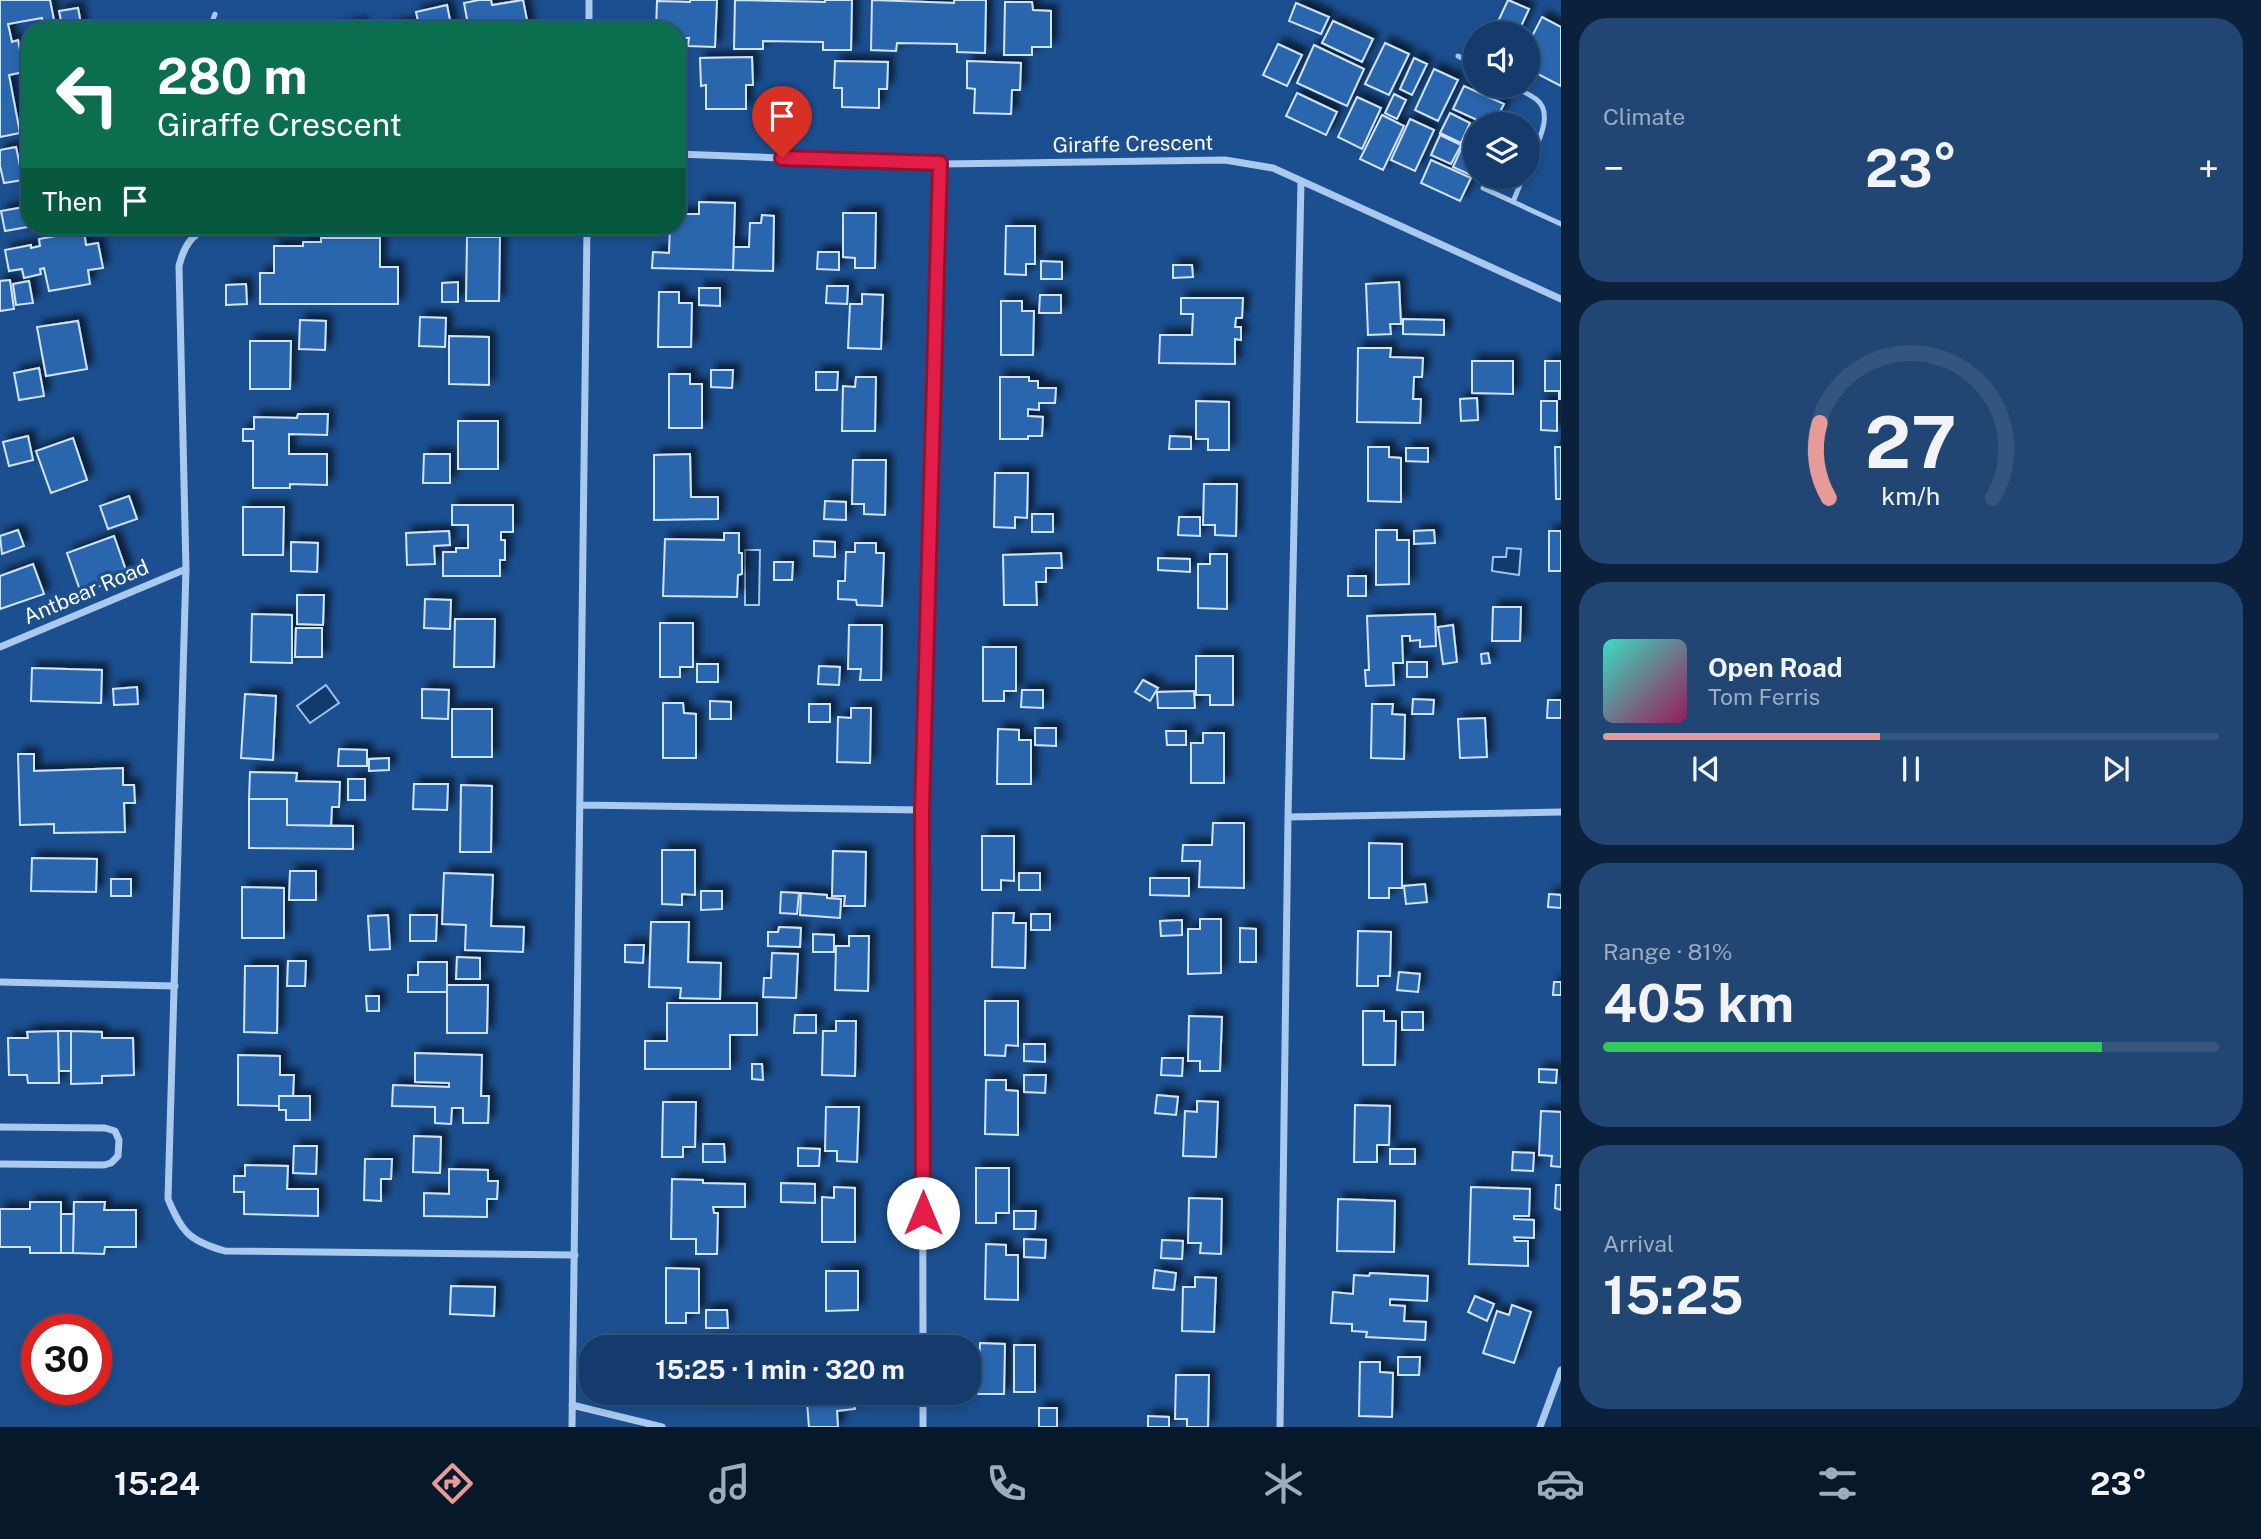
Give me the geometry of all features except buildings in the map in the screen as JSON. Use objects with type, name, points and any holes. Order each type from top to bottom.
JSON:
[{"type":"street","points":[[589,0],[589,21]]},
{"type":"street","name":"Giraffe Crescent","points":[[686,154],[940,163],[1224,160],[1273,168],[1561,299]]},
{"type":"street","points":[[923,1335],[922,810],[940,163]]},
{"type":"street","points":[[1280,1427],[1288,817],[1301,181]]},
{"type":"street","points":[[195,235],[188,241],[179,267],[186,569],[168,1199],[176,1218],[188,1234],[205,1245],[225,1251],[575,1255]]},
{"type":"street","points":[[572,1427],[587,235]]},
{"type":"street","name":"Antbear Road","points":[[0,647],[186,569]]},
{"type":"street","points":[[580,805],[922,810]]},
{"type":"street","points":[[1288,817],[1561,812]]},
{"type":"street","points":[[0,982],[176,986]]},
{"type":"street","points":[[0,1127],[105,1128],[114,1131],[119,1140],[118,1156],[111,1163],[104,1165],[0,1164]]},
{"type":"street","points":[[1540,1427],[1561,1370]]},
{"type":"street","points":[[572,1405],[663,1427]]},
{"type":"street","points":[[923,1405],[923,1427]]},
{"type":"lane","points":[[212,21],[215,14]]},
{"type":"lane","points":[[1458,56],[1463,59]]},
{"type":"lane","points":[[1534,98],[1544,107],[1540,134]]},
{"type":"lane","points":[[1485,189],[1561,224]]},
{"type":"lane","points":[[1513,202],[1518,189]]},
{"type":"water","points":[[1507,548],[1521,549],[1519,575],[1492,571],[1493,557],[1506,557]]},
{"type":"water","points":[[745,550],[760,550],[759,605],[745,605]]},
{"type":"water","points":[[326,685],[339,703],[310,723],[297,706]]},
{"type":"route","points":[[782,158],[940,163],[922,810],[923,1213]]}]
